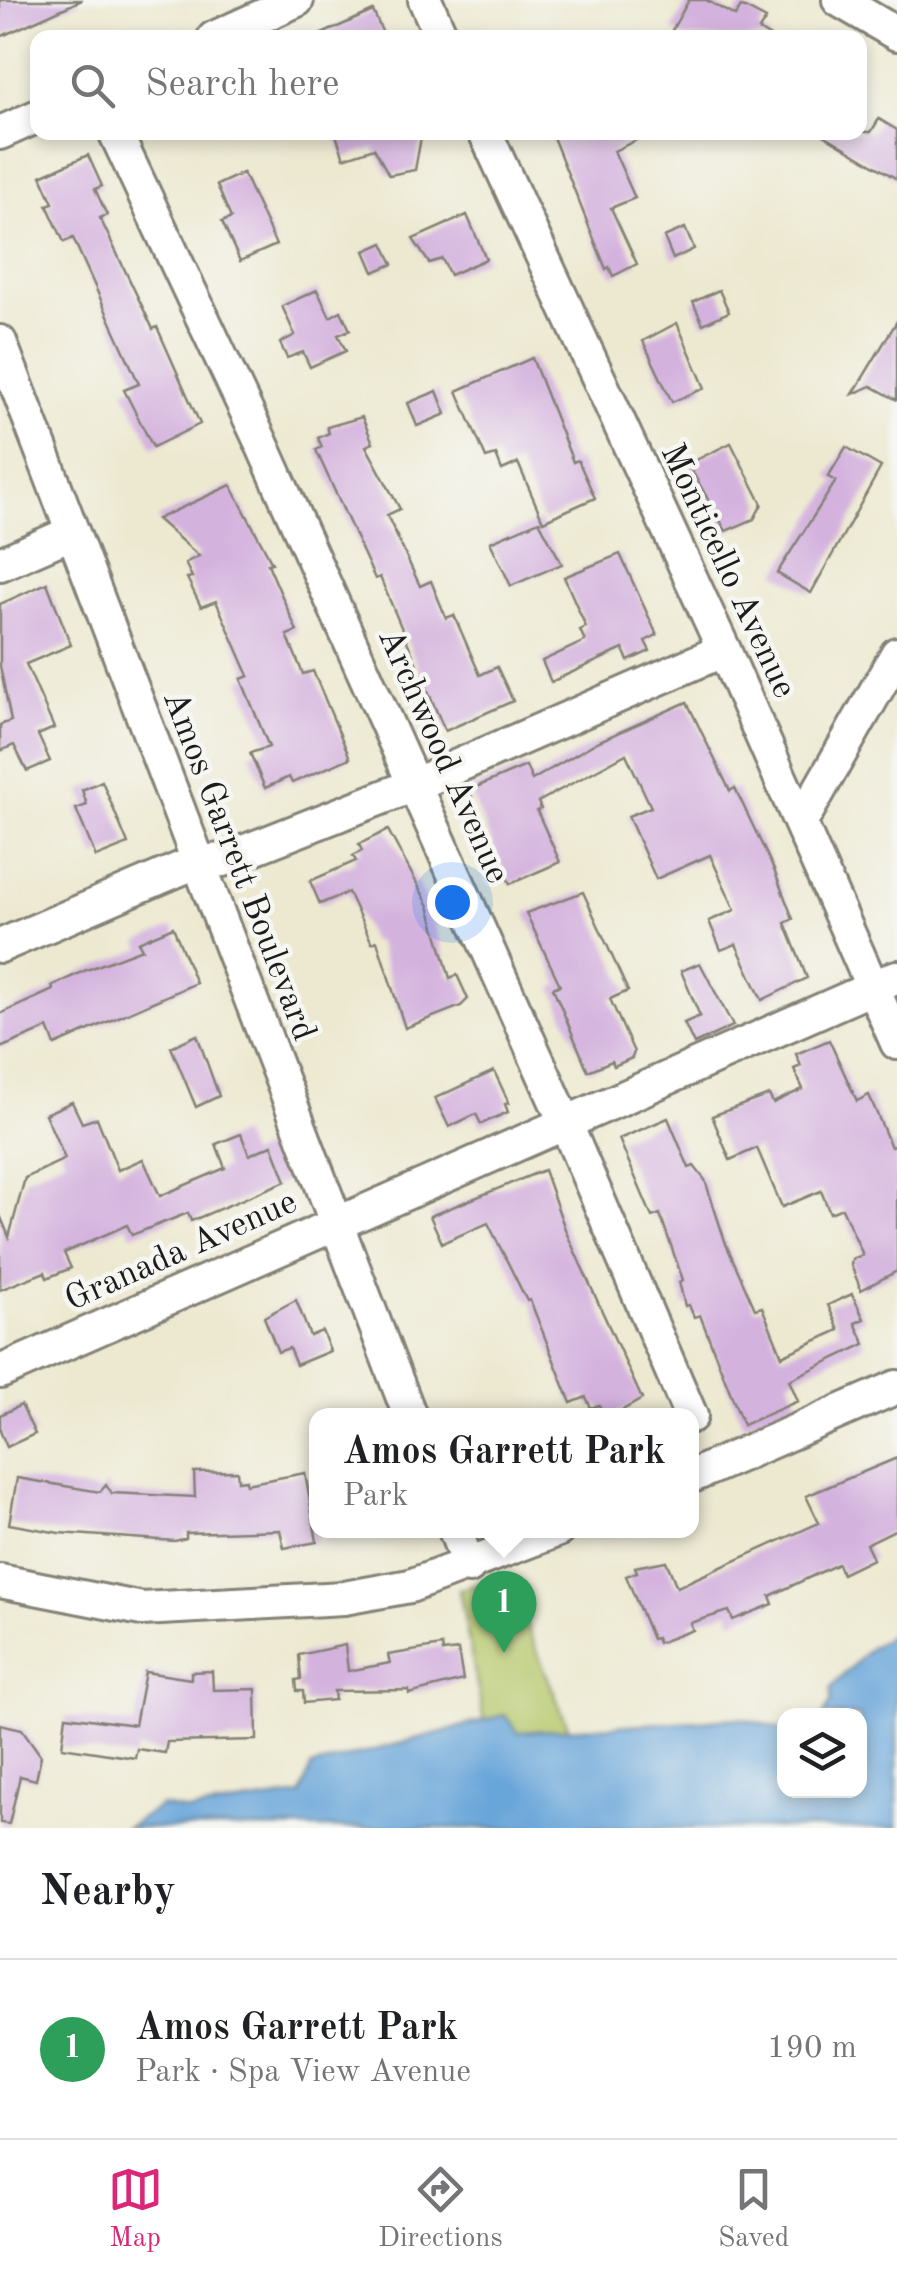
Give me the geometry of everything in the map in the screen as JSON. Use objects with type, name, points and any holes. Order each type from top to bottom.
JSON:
[{"type":"street","points":[[232,30],[298,0]]},
{"type":"street","points":[[425,0],[438,30]]},
{"type":"street","points":[[839,0],[897,34]]},
{"type":"street","points":[[0,133],[30,120]]},
{"type":"street","name":"Archwood Avenue","points":[[119,140],[414,785],[688,1408]]},
{"type":"street","name":"Monticello Avenue","points":[[489,140],[801,822],[885,981],[897,1043]]},
{"type":"street","name":"Amos Garrett Boulevard","points":[[0,342],[407,1408]]},
{"type":"street","points":[[0,564],[71,534]]},
{"type":"street","points":[[0,946],[196,862],[223,860],[414,785],[724,650]]},
{"type":"street","points":[[801,822],[897,654]]},
{"type":"street","points":[[565,1122],[885,981]]},
{"type":"street","name":"Granada Avenue","points":[[0,1372],[565,1122]]},
{"type":"street","points":[[702,1471],[897,1387]]},
{"type":"street","points":[[458,1538],[469,1567]]},
{"type":"street","points":[[0,1580],[142,1609],[249,1606],[344,1598],[410,1586],[539,1538]]},
{"type":"green space","points":[[506,1575],[570,1732],[516,1733],[504,1715],[484,1721],[459,1590]]},
{"type":"water","points":[[897,1631],[897,1828],[125,1828],[161,1806],[189,1811],[301,1795],[311,1767],[505,1715],[517,1732],[740,1718],[777,1727],[777,1798],[867,1798],[867,1708],[827,1708],[831,1688],[870,1648]]},
{"type":"building","points":[[0,0],[82,0],[0,37]]},
{"type":"building","points":[[689,0],[706,0],[735,16],[741,7],[766,19],[759,30],[672,30]]},
{"type":"building","points":[[373,11],[381,30],[331,30]]},
{"type":"building","points":[[879,119],[897,130],[897,179],[832,140],[867,140],[867,132]]},
{"type":"building","points":[[338,140],[421,140],[415,170],[389,175],[374,148],[344,158]]},
{"type":"building","points":[[554,140],[637,140],[614,151],[635,198],[611,208],[637,264],[613,276],[609,267],[606,269]]},
{"type":"building","points":[[88,155],[102,186],[95,189],[107,215],[100,218],[153,329],[157,327],[200,424],[153,447],[124,390],[139,384],[73,238],[64,242],[47,205],[53,203],[41,176]]},
{"type":"building","points":[[243,173],[276,245],[240,261],[222,222],[231,218],[217,185]]},
{"type":"building","points":[[467,215],[486,259],[450,275],[442,259],[429,263],[413,239]]},
{"type":"building","points":[[685,228],[694,249],[673,259],[664,237]]},
{"type":"building","points":[[383,243],[393,264],[374,272],[365,251]]},
{"type":"building","points":[[317,290],[330,317],[341,311],[350,330],[338,335],[346,351],[310,367],[303,352],[287,358],[280,343],[295,335],[282,306]]},
{"type":"building","points":[[719,290],[729,312],[703,324],[693,302]]},
{"type":"building","points":[[897,321],[897,400],[871,386],[853,394]]},
{"type":"building","points":[[677,323],[705,388],[672,402],[643,341]]},
{"type":"building","points":[[532,358],[573,462],[578,460],[595,498],[543,521],[518,463],[502,470],[496,455],[486,458],[457,391]]},
{"type":"building","points":[[437,391],[446,414],[417,426],[408,403]]},
{"type":"building","points":[[362,417],[373,443],[366,446],[400,509],[387,515],[420,586],[431,581],[446,618],[454,615],[480,675],[497,667],[513,701],[445,731],[380,577],[375,579],[316,450],[322,447],[318,438],[329,433],[327,427]]},
{"type":"building","points":[[731,443],[762,504],[754,519],[726,531],[688,464]]},
{"type":"building","points":[[846,447],[881,467],[811,593],[777,573],[836,481],[828,477]]},
{"type":"building","points":[[231,485],[272,563],[268,564],[297,631],[287,635],[303,674],[313,671],[350,758],[292,783],[289,777],[265,788],[250,753],[269,747],[241,679],[249,676],[216,601],[201,607],[187,578],[192,577],[185,563],[199,556],[157,519]]},
{"type":"building","points":[[539,521],[562,564],[511,586],[490,542]]},
{"type":"building","points":[[620,554],[657,635],[645,641],[650,651],[628,661],[623,649],[551,682],[542,661],[585,641],[580,630],[586,627],[564,577]]},
{"type":"building","points":[[47,583],[71,645],[26,664],[54,728],[38,735],[50,761],[27,771],[14,745],[0,751],[0,725],[11,721],[0,666],[0,604]]},
{"type":"building","points":[[687,702],[730,791],[735,788],[793,919],[785,923],[807,978],[762,1000],[736,944],[721,950],[709,921],[735,910],[710,855],[656,879],[628,816],[651,807],[626,754],[538,802],[541,809],[537,811],[560,862],[510,884],[469,790],[526,766],[532,780],[597,742]]},
{"type":"building","points":[[102,781],[128,844],[96,857],[76,809],[87,805],[82,790]]},
{"type":"building","points":[[388,830],[429,906],[450,978],[457,975],[468,999],[461,1006],[405,1028],[377,941],[372,943],[348,892],[320,904],[310,881],[356,861],[353,856],[362,851],[359,844]]},
{"type":"building","points":[[583,892],[628,991],[610,999],[634,1052],[632,1058],[614,1066],[612,1061],[588,1071],[553,988],[560,985],[526,913]]},
{"type":"building","points":[[173,927],[196,983],[55,1045],[48,1028],[0,1048],[0,1014],[84,971],[142,949],[138,942]]},
{"type":"building","points":[[700,963],[733,1026],[694,1044],[684,1023],[700,1016],[681,971]]},
{"type":"building","points":[[197,1035],[219,1096],[196,1107],[171,1047]]},
{"type":"building","points":[[829,1040],[857,1101],[869,1095],[891,1147],[897,1145],[897,1271],[861,1290],[851,1265],[852,1259],[863,1255],[842,1208],[830,1213],[821,1191],[782,1207],[757,1148],[730,1160],[712,1116],[769,1095],[773,1103],[803,1089],[794,1069],[801,1066],[796,1054]]},
{"type":"building","points":[[494,1071],[509,1103],[505,1104],[508,1112],[481,1124],[476,1114],[449,1127],[435,1098]]},
{"type":"building","points":[[72,1102],[82,1123],[97,1118],[118,1170],[143,1159],[160,1196],[225,1168],[216,1144],[241,1134],[249,1155],[272,1145],[286,1181],[191,1221],[188,1213],[132,1235],[127,1225],[64,1253],[71,1268],[47,1278],[45,1272],[0,1290],[0,1215],[9,1237],[25,1178],[65,1159],[45,1114]]},
{"type":"building","points":[[668,1118],[689,1168],[694,1166],[705,1180],[726,1244],[755,1309],[762,1307],[782,1356],[839,1330],[828,1305],[852,1294],[864,1319],[855,1323],[865,1344],[789,1380],[798,1401],[743,1425],[700,1315],[694,1317],[689,1305],[685,1306],[679,1282],[683,1280],[660,1214],[652,1217],[619,1139]]},
{"type":"building","points":[[544,1170],[566,1232],[642,1399],[626,1408],[591,1408],[586,1397],[571,1403],[530,1300],[527,1301],[488,1223],[442,1243],[430,1216]]},
{"type":"building","points":[[296,1300],[310,1336],[322,1331],[330,1351],[296,1365],[289,1348],[278,1352],[264,1317]]},
{"type":"building","points":[[21,1405],[35,1434],[7,1447],[0,1431],[0,1415]]},
{"type":"building","points":[[897,1458],[897,1529],[866,1544],[873,1559],[842,1574],[838,1564],[770,1596],[773,1604],[733,1620],[729,1611],[690,1623],[693,1630],[658,1643],[656,1638],[652,1639],[626,1576],[637,1572],[635,1567],[666,1561],[677,1587],[819,1523],[806,1496]]},
{"type":"building","points":[[237,1471],[238,1481],[246,1480],[246,1484],[305,1473],[309,1538],[316,1538],[317,1542],[284,1548],[280,1530],[186,1533],[186,1538],[175,1541],[59,1533],[9,1524],[17,1478],[100,1492],[106,1485],[111,1493],[195,1497],[194,1472]]},
{"type":"building","points":[[345,1645],[348,1671],[390,1663],[388,1655],[442,1646],[443,1652],[458,1650],[463,1680],[409,1694],[409,1690],[334,1691],[335,1700],[304,1703],[303,1691],[297,1691],[296,1680],[301,1679],[299,1655]]},
{"type":"building","points":[[212,1671],[213,1690],[256,1689],[257,1740],[167,1742],[165,1753],[137,1749],[135,1758],[62,1747],[66,1716],[135,1725],[145,1672],[191,1679],[191,1672]]},
{"type":"building","points":[[0,1724],[22,1729],[41,1756],[36,1780],[20,1776],[9,1824],[0,1823]]},
{"type":"place","name":"Amos Garrett Park","points":[[504,1653]]}]
